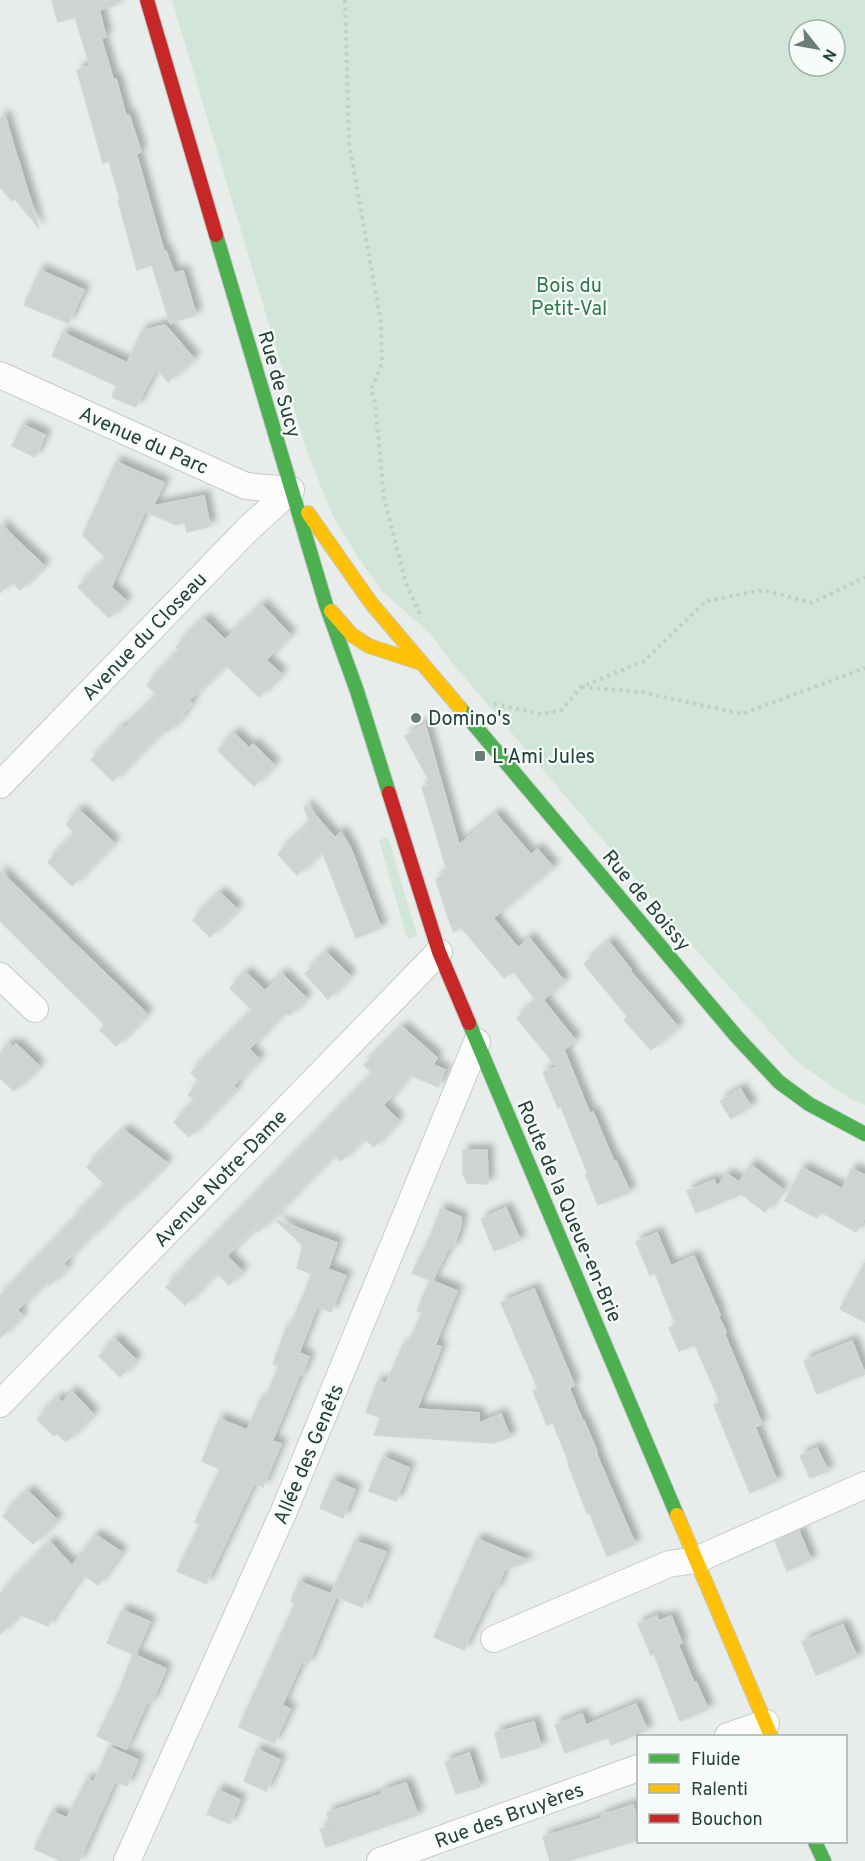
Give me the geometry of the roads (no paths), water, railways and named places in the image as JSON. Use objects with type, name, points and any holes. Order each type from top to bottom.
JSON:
[{"type":"main road","name":"Rue de Sucy","points":[[147,0],[291,490],[326,605],[357,692]]},
{"type":"main road","name":"Rue de Boissy","points":[[291,490],[371,603],[736,1036],[779,1082],[810,1104],[865,1134]]},
{"type":"main road","points":[[357,692],[367,646],[371,603]]},
{"type":"main road","points":[[326,605],[352,635],[367,646],[423,663]]},
{"type":"main road","name":"Route de la Queue-en-Brie","points":[[357,692],[439,952],[768,1730]]},
{"type":"main road","points":[[816,1843],[824,1861]]},
{"type":"street","name":"Avenue du Parc","points":[[0,375],[246,486],[291,490]]},
{"type":"street","name":"Avenue du Closeau","points":[[0,785],[248,529],[291,490]]},
{"type":"street","name":"Avenue Notre-Dame","points":[[0,1404],[439,952]]},
{"type":"street","points":[[0,976],[35,1009]]},
{"type":"street","name":"Allée des Genêts","points":[[127,1861],[284,1511],[477,1042]]},
{"type":"street","points":[[494,1639],[669,1564],[696,1560],[865,1485]]},
{"type":"street","points":[[739,1735],[768,1730]]},
{"type":"street","name":"Rue des Bruyères","points":[[380,1861],[637,1769]]},
{"type":"place","name":"Domino's","points":[[416,718]]},
{"type":"place","name":"L'Ami Jules","points":[[480,756]]},
{"type":"park label","name":"Bois du Petit-Val","points":[[569,296]]}]
